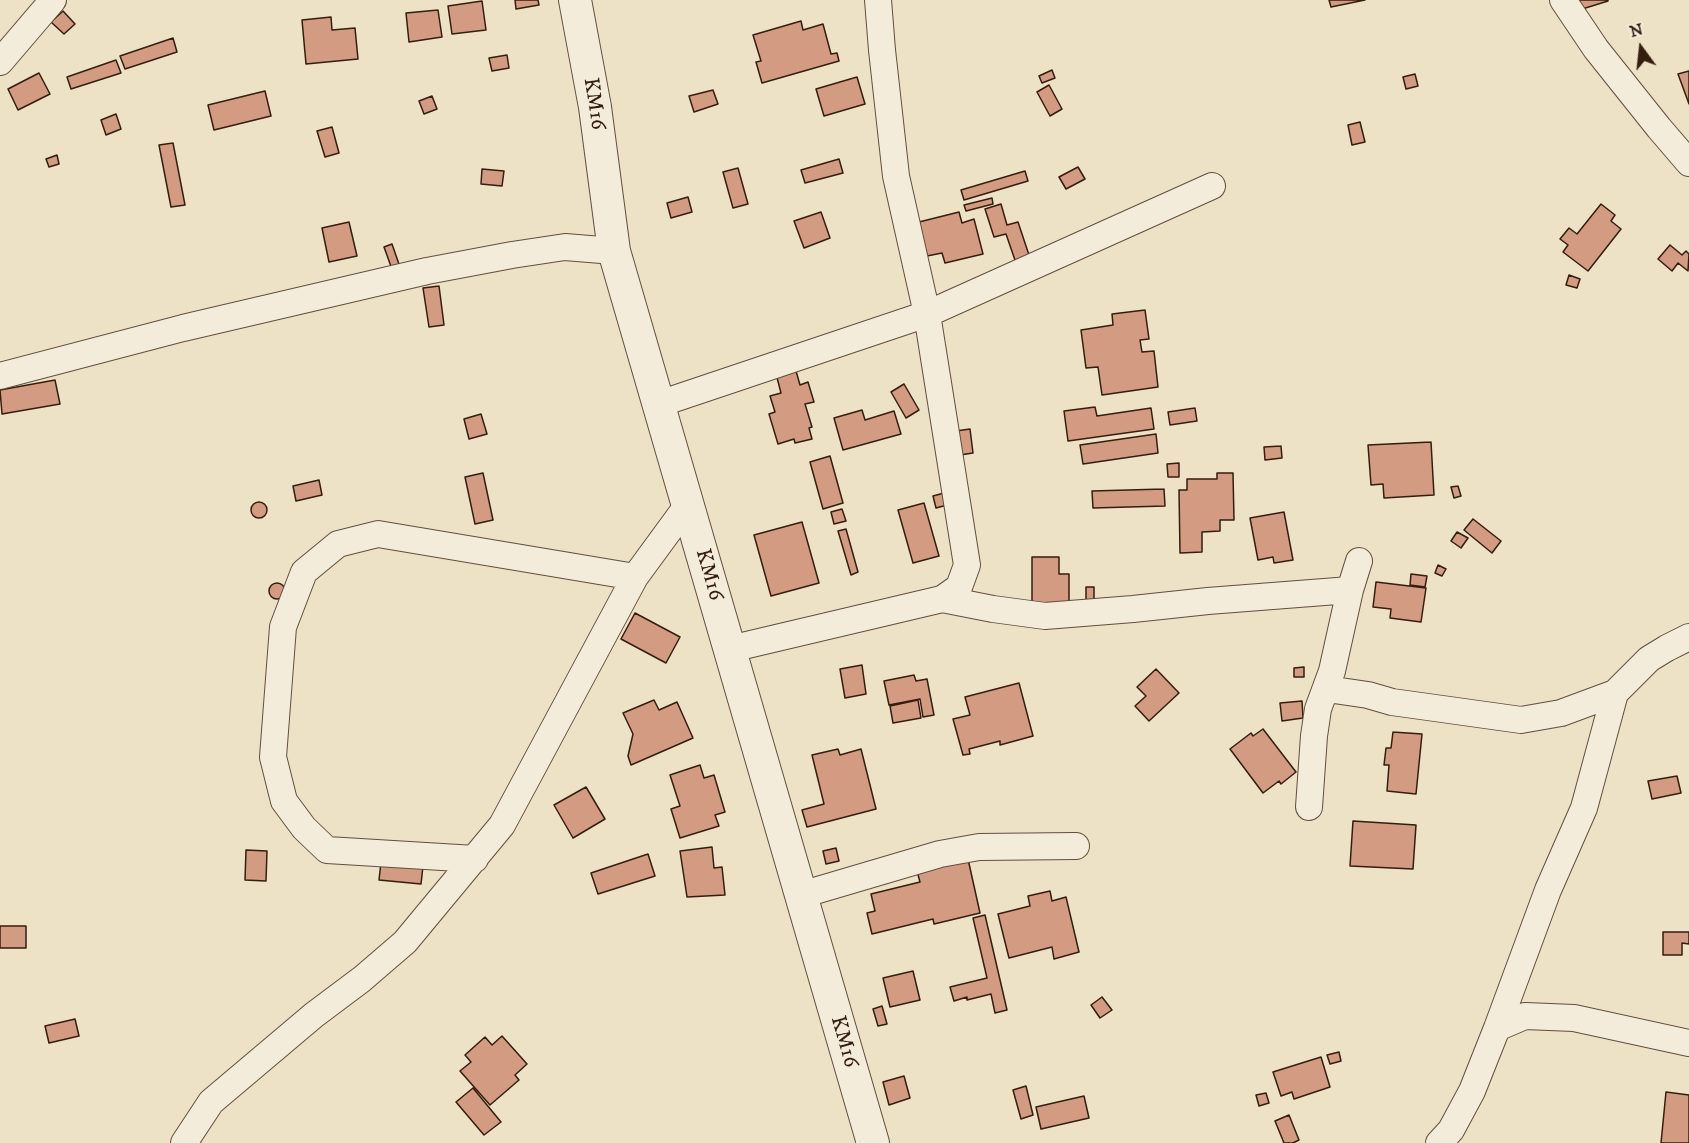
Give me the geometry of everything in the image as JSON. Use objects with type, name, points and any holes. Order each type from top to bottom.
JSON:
[{"type":"street","points":[[0,62],[53,0]]},
{"type":"street","name":"KM16","points":[[575,0],[595,107],[614,251],[873,1143]]},
{"type":"street","points":[[729,649],[942,599],[960,587],[967,565],[927,314],[896,176],[878,0]]},
{"type":"street","points":[[1563,0],[1596,49],[1689,163]]},
{"type":"street","points":[[659,404],[927,314],[1212,186]]},
{"type":"street","points":[[0,376],[183,328],[428,272],[565,247],[614,251]]},
{"type":"street","points":[[184,1143],[211,1102],[305,1022],[362,979],[405,942],[502,825],[635,577],[687,506]]},
{"type":"street","points":[[475,859],[327,850],[304,828],[284,801],[273,757],[283,627],[304,572],[338,544],[378,534],[635,577]]},
{"type":"street","points":[[1309,807],[1318,709],[1332,671],[1350,590],[1359,561]]},
{"type":"street","points":[[942,599],[1045,616],[1350,590]]},
{"type":"street","points":[[1327,689],[1368,695],[1392,702],[1521,720],[1561,713],[1616,693],[1649,659],[1689,637]]},
{"type":"street","points":[[1440,1143],[1451,1130],[1472,1090],[1548,890],[1584,808],[1616,693]]},
{"type":"street","points":[[801,895],[940,854],[979,847],[1076,846]]},
{"type":"street","points":[[1497,1028],[1525,1016],[1574,1018],[1689,1043]]},
{"type":"building","points":[[515,0],[538,0],[539,5],[516,9]]},
{"type":"building","points":[[1329,0],[1365,0],[1331,7]]},
{"type":"building","points":[[1576,0],[1608,0],[1608,1],[1579,10]]},
{"type":"building","points":[[482,1],[486,30],[452,34],[448,6]]},
{"type":"building","points":[[438,10],[442,37],[409,42],[406,13]]},
{"type":"building","points":[[63,11],[75,24],[64,34],[51,22]]},
{"type":"building","points":[[331,17],[332,30],[355,28],[358,59],[306,64],[302,20]]},
{"type":"building","points":[[801,21],[803,30],[823,24],[831,54],[837,53],[839,61],[762,83],[756,62],[761,61],[753,35]]},
{"type":"building","points":[[173,38],[177,52],[125,69],[120,56]]},
{"type":"building","points":[[507,55],[509,68],[492,71],[489,58]]},
{"type":"building","points":[[116,60],[121,73],[71,89],[67,77]]},
{"type":"building","points":[[1052,70],[1055,78],[1042,83],[1039,76]]},
{"type":"building","points":[[1689,71],[1689,104],[1678,74]]},
{"type":"building","points":[[39,73],[50,94],[18,110],[8,89]]},
{"type":"building","points":[[1415,74],[1418,86],[1406,89],[1403,77]]},
{"type":"building","points":[[857,77],[865,104],[824,116],[816,89]]},
{"type":"building","points":[[1049,85],[1062,109],[1050,116],[1037,92]]},
{"type":"building","points":[[713,90],[718,104],[694,112],[689,96]]},
{"type":"building","points":[[265,91],[271,116],[214,130],[208,105]]},
{"type":"building","points":[[432,96],[437,109],[424,114],[419,101]]},
{"type":"building","points":[[116,114],[121,129],[106,135],[101,120]]},
{"type":"building","points":[[1360,122],[1365,142],[1352,145],[1348,125]]},
{"type":"building","points":[[332,127],[339,153],[325,157],[317,131]]},
{"type":"building","points":[[173,143],[185,205],[171,207],[159,145]]},
{"type":"building","points":[[57,155],[59,164],[49,167],[46,159]]},
{"type":"building","points":[[839,159],[843,173],[805,183],[801,170]]},
{"type":"building","points":[[1078,167],[1085,179],[1066,189],[1059,177]]},
{"type":"building","points":[[738,168],[748,204],[733,208],[723,172]]},
{"type":"building","points":[[482,169],[504,171],[502,186],[481,184]]},
{"type":"building","points":[[1025,171],[1028,181],[964,200],[961,190]]},
{"type":"building","points":[[688,197],[692,212],[671,218],[667,203]]},
{"type":"building","points":[[992,198],[993,204],[966,211],[964,205]]},
{"type":"building","points":[[1001,204],[1007,225],[1018,222],[1030,258],[1016,263],[1006,234],[994,237],[985,209]]},
{"type":"building","points":[[1601,204],[1615,215],[1611,221],[1621,229],[1588,271],[1563,252],[1568,245],[1560,239],[1569,228],[1577,234]]},
{"type":"building","points":[[821,212],[830,238],[804,248],[794,221]]},
{"type":"building","points":[[959,212],[962,223],[974,219],[983,254],[945,263],[942,253],[927,256],[919,222]]},
{"type":"building","points":[[349,222],[357,256],[329,262],[322,228]]},
{"type":"building","points":[[392,244],[401,270],[393,272],[384,247]]},
{"type":"building","points":[[1670,245],[1682,255],[1686,251],[1689,254],[1688,271],[1678,263],[1672,271],[1658,259]]},
{"type":"building","points":[[1569,275],[1580,279],[1577,288],[1566,285]]},
{"type":"building","points":[[439,286],[444,325],[429,327],[423,288]]},
{"type":"building","points":[[1145,310],[1149,339],[1140,340],[1142,352],[1154,351],[1158,387],[1102,395],[1098,367],[1086,368],[1081,330],[1113,325],[1112,314]]},
{"type":"building","points":[[794,364],[800,385],[808,382],[814,402],[805,404],[812,427],[809,428],[812,439],[795,443],[794,439],[778,444],[769,414],[775,412],[770,396],[781,393],[775,370]]},
{"type":"building","points":[[55,380],[60,404],[2,414],[0,390]]},
{"type":"building","points":[[904,384],[919,410],[906,418],[891,392]]},
{"type":"building","points":[[1095,407],[1097,416],[1151,408],[1154,429],[1068,441],[1064,411]]},
{"type":"building","points":[[1195,408],[1197,421],[1170,425],[1168,412]]},
{"type":"building","points":[[862,410],[865,420],[894,411],[901,434],[843,450],[834,418]]},
{"type":"building","points":[[481,414],[487,434],[469,439],[464,419]]},
{"type":"building","points":[[970,429],[973,453],[960,455],[956,431]]},
{"type":"building","points":[[1156,434],[1158,453],[1083,464],[1080,445]]},
{"type":"building","points":[[1431,442],[1434,495],[1384,498],[1383,484],[1371,485],[1368,445]]},
{"type":"building","points":[[1281,446],[1282,458],[1265,460],[1264,447]]},
{"type":"building","points":[[830,456],[843,503],[823,509],[810,462]]},
{"type":"building","points":[[1179,463],[1179,477],[1168,477],[1167,464]]},
{"type":"building","points":[[483,473],[493,520],[475,524],[465,477]]},
{"type":"building","points":[[1217,473],[1233,473],[1234,520],[1220,520],[1220,531],[1202,532],[1202,552],[1180,553],[1179,490],[1187,490],[1187,479],[1217,479]]},
{"type":"building","points":[[319,480],[322,495],[296,501],[293,486]]},
{"type":"building","points":[[1458,486],[1461,496],[1454,498],[1451,487]]},
{"type":"building","points":[[1164,489],[1165,506],[1093,508],[1092,491]]},
{"type":"building","points":[[944,493],[947,505],[936,508],[933,496]]},
{"type":"building","points":[[256,502],[262,502],[267,510],[265,516],[256,518],[251,513],[251,507]]},
{"type":"building","points":[[924,503],[939,556],[913,563],[898,510]]},
{"type":"building","points":[[842,509],[846,521],[834,524],[831,512]]},
{"type":"building","points":[[1284,512],[1293,560],[1274,563],[1273,557],[1258,560],[1250,518]]},
{"type":"building","points":[[1473,519],[1501,541],[1492,553],[1464,530]]},
{"type":"building","points":[[802,522],[819,583],[771,596],[754,535]]},
{"type":"building","points":[[846,529],[858,572],[851,575],[838,531]]},
{"type":"building","points":[[1457,532],[1468,538],[1461,548],[1451,541]]},
{"type":"building","points":[[1032,557],[1059,557],[1059,574],[1069,574],[1069,605],[1032,605]]},
{"type":"building","points":[[1438,565],[1446,569],[1442,576],[1435,573]]},
{"type":"building","points":[[1411,574],[1427,576],[1425,587],[1410,585]]},
{"type":"building","points":[[1376,582],[1426,588],[1421,622],[1390,618],[1391,609],[1373,607]]},
{"type":"building","points":[[277,583],[283,585],[285,591],[283,597],[277,599],[271,597],[269,591],[271,585]]},
{"type":"building","points":[[1086,587],[1094,587],[1094,604],[1086,605]]},
{"type":"building","points":[[635,613],[680,637],[666,663],[621,639]]},
{"type":"building","points":[[862,665],[866,694],[845,698],[840,669]]},
{"type":"building","points":[[1304,667],[1304,677],[1294,677],[1294,668]]},
{"type":"building","points":[[1156,669],[1179,693],[1149,721],[1135,706],[1146,696],[1137,687]]},
{"type":"building","points":[[914,675],[916,681],[927,679],[934,715],[923,717],[920,699],[889,705],[884,681]]},
{"type":"building","points":[[1019,683],[1033,736],[1000,745],[1000,741],[969,749],[970,754],[963,755],[953,719],[970,715],[965,697]]},
{"type":"building","points":[[654,700],[659,710],[677,702],[693,738],[631,765],[628,756],[633,734],[623,713]]},
{"type":"building","points":[[918,700],[921,718],[893,723],[890,706]]},
{"type":"building","points":[[1302,701],[1303,718],[1282,721],[1280,703]]},
{"type":"building","points":[[1263,729],[1296,772],[1281,784],[1279,781],[1263,793],[1230,749],[1251,733],[1253,736]]},
{"type":"building","points":[[1393,732],[1422,734],[1416,794],[1387,791],[1389,765],[1384,765],[1386,748],[1391,748]]},
{"type":"building","points":[[838,749],[840,755],[861,749],[876,809],[807,827],[802,810],[824,804],[812,755]]},
{"type":"building","points":[[700,765],[704,778],[714,775],[725,812],[715,815],[719,826],[680,838],[671,809],[680,806],[670,775]]},
{"type":"building","points":[[1677,776],[1681,793],[1652,799],[1648,781]]},
{"type":"building","points":[[586,787],[605,819],[573,838],[554,805]]},
{"type":"building","points":[[1353,821],[1416,825],[1413,869],[1350,866]]},
{"type":"building","points":[[712,847],[714,868],[722,867],[725,895],[687,897],[680,851]]},
{"type":"building","points":[[836,848],[839,861],[826,864],[823,851]]},
{"type":"building","points":[[246,850],[267,851],[266,881],[245,880]]},
{"type":"building","points":[[648,854],[655,876],[598,894],[591,873]]},
{"type":"building","points":[[968,859],[980,913],[934,924],[933,919],[872,934],[867,913],[875,911],[871,894],[920,882],[917,871]]},
{"type":"building","points":[[381,862],[423,866],[421,884],[379,880]]},
{"type":"building","points":[[1050,891],[1052,901],[1066,897],[1079,952],[1054,959],[1052,947],[1009,958],[998,914],[1030,906],[1028,896]]},
{"type":"building","points":[[985,915],[1007,1010],[995,1013],[991,994],[954,1001],[950,987],[987,978],[973,918]]},
{"type":"building","points":[[0,926],[26,926],[26,948],[0,948]]},
{"type":"building","points":[[1663,932],[1689,932],[1689,944],[1682,943],[1682,955],[1663,955]]},
{"type":"building","points":[[913,971],[920,1000],[890,1007],[883,978]]},
{"type":"building","points":[[1102,997],[1112,1010],[1100,1018],[1091,1005]]},
{"type":"building","points":[[882,1006],[887,1024],[878,1026],[873,1009]]},
{"type":"building","points":[[75,1019],[79,1036],[49,1043],[45,1026]]},
{"type":"building","points":[[502,1036],[527,1064],[515,1075],[519,1080],[490,1105],[460,1071],[471,1062],[465,1055],[485,1037],[492,1045]]},
{"type":"building","points":[[1339,1052],[1341,1061],[1330,1064],[1327,1055]]},
{"type":"building","points":[[1321,1057],[1330,1087],[1294,1099],[1292,1092],[1281,1096],[1273,1072]]},
{"type":"building","points":[[904,1076],[910,1098],[889,1105],[883,1082]]},
{"type":"building","points":[[1026,1086],[1033,1115],[1021,1119],[1013,1090]]},
{"type":"building","points":[[473,1088],[501,1122],[484,1135],[456,1102]]},
{"type":"building","points":[[1666,1092],[1689,1095],[1689,1143],[1661,1143]]},
{"type":"building","points":[[1266,1093],[1269,1103],[1259,1106],[1256,1095]]},
{"type":"building","points":[[1084,1096],[1089,1118],[1041,1129],[1036,1107]]},
{"type":"building","points":[[1289,1115],[1299,1140],[1284,1143],[1275,1121]]}]
